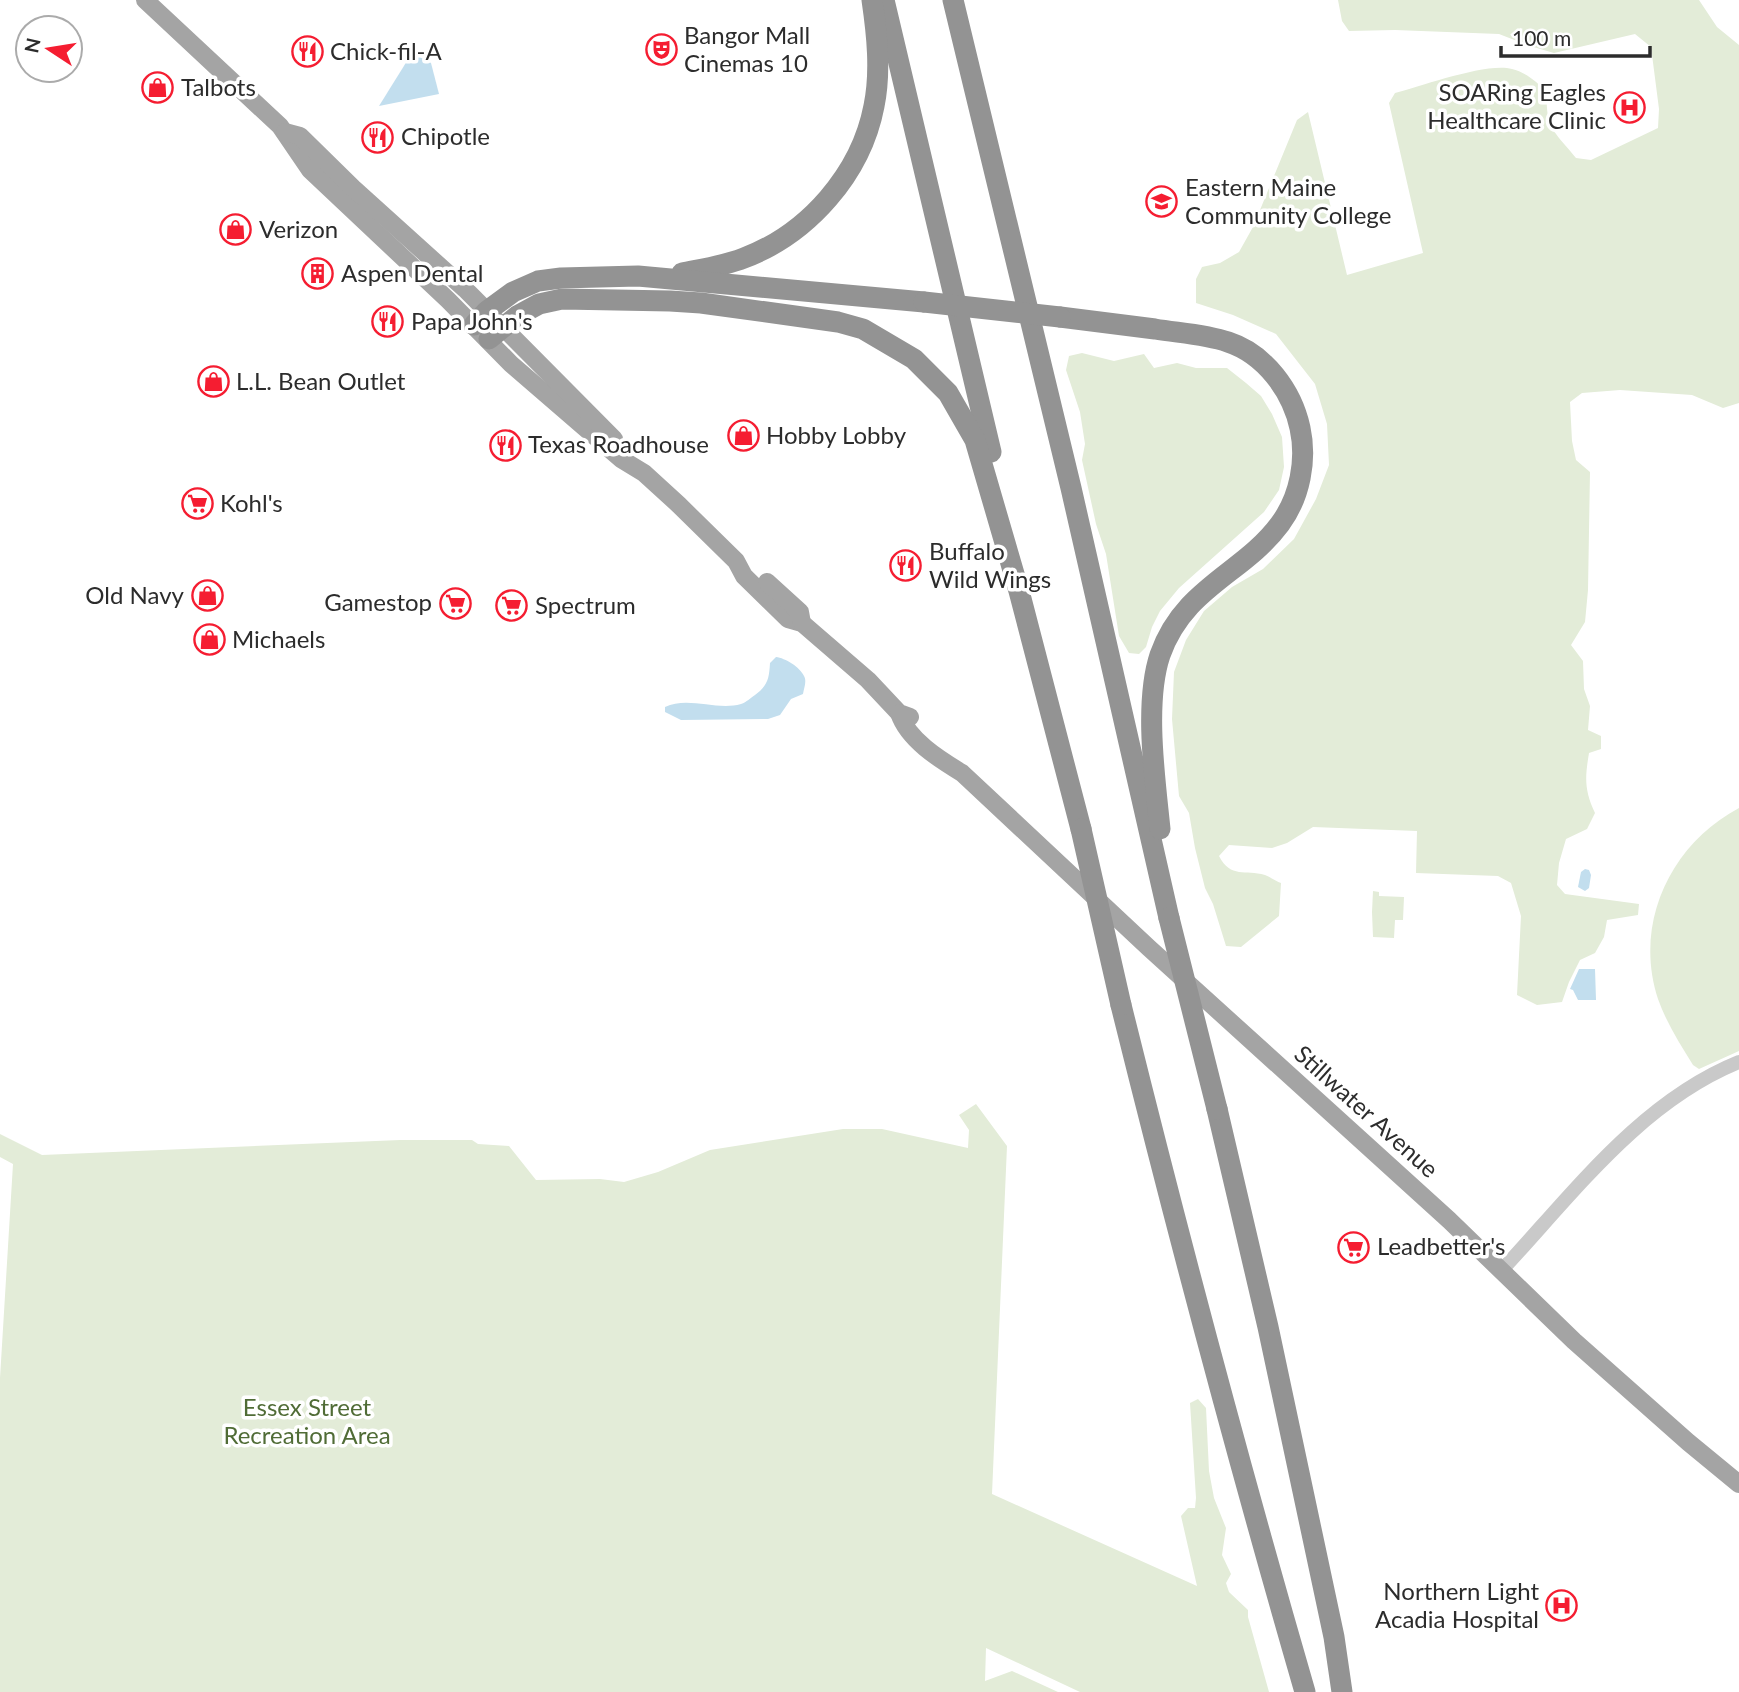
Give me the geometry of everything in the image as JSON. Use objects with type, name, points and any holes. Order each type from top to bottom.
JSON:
[{"type":"highway","points":[[488,326],[513,292],[538,281],[692,271],[743,259],[796,229],[831,195],[862,146],[874,106],[878,60],[872,0]]},
{"type":"highway","points":[[884,0],[997,477],[1019,592]]},
{"type":"highway","points":[[953,0],[1071,488],[1169,918],[1217,1110],[1334,1637],[1342,1692]]},
{"type":"highway","points":[[638,276],[924,302],[1205,336],[1242,348],[1278,380],[1290,398],[1302,437],[1300,478],[1293,502],[1280,524],[1264,542],[1206,589],[1182,614],[1160,655],[1154,680],[1152,709],[1169,918]]},
{"type":"highway","points":[[488,326],[517,316],[539,304],[562,299],[701,303],[813,317],[873,334],[902,350],[931,374],[961,413],[975,440],[1019,592],[1081,829],[1121,1004],[1187,1267],[1242,1473],[1305,1692]]},
{"type":"main road","name":"Stillwater Avenue","points":[[145,0],[285,132],[300,136],[488,326],[528,355],[626,450],[644,474],[736,561],[750,567],[800,612],[803,623],[868,680],[899,713],[912,718],[949,752],[962,773],[1149,948],[1449,1220],[1574,1341],[1739,1484]]},
{"type":"street","points":[[1501,1272],[1613,1149],[1697,1081],[1739,1062]]},
{"type":"green space","points":[[1338,0],[1699,0],[1717,27],[1739,45],[1739,403],[1723,408],[1692,395],[1620,390],[1582,393],[1570,402],[1576,460],[1590,472],[1585,622],[1571,645],[1583,661],[1584,689],[1590,706],[1588,730],[1601,736],[1601,749],[1589,753],[1587,769],[1587,790],[1595,813],[1587,829],[1566,839],[1559,863],[1557,885],[1565,894],[1639,904],[1638,915],[1607,920],[1604,937],[1595,953],[1580,960],[1562,1002],[1537,1005],[1517,995],[1521,916],[1511,883],[1498,876],[1416,873],[1417,831],[1313,827],[1287,843],[1272,848],[1229,845],[1219,856],[1228,868],[1239,872],[1258,873],[1281,883],[1279,916],[1241,947],[1226,946],[1205,888],[1189,813],[1179,796],[1172,719],[1174,672],[1186,640],[1204,611],[1232,587],[1263,569],[1294,539],[1316,499],[1329,465],[1327,424],[1315,384],[1276,334],[1233,315],[1196,303],[1196,279],[1202,267],[1220,263],[1239,252],[1253,227],[1297,120],[1308,112],[1347,275],[1423,253],[1389,103],[1395,93],[1471,72],[1501,68],[1517,70],[1531,78],[1547,93],[1550,123],[1562,142],[1576,158],[1591,160],[1658,128],[1659,109],[1651,47],[1635,34],[1554,53],[1499,34],[1349,31],[1342,21]]},
{"type":"green space","points":[[1082,353],[1114,361],[1144,354],[1154,368],[1177,363],[1196,368],[1227,368],[1261,396],[1282,437],[1284,467],[1279,490],[1264,512],[1179,588],[1160,611],[1146,647],[1139,654],[1129,653],[1119,636],[1106,554],[1096,524],[1082,460],[1085,444],[1080,412],[1066,370],[1069,356]]},
{"type":"green space","points":[[1739,808],[1739,1051],[1699,1069],[1693,1065],[1678,1041],[1658,999],[1652,970],[1651,942],[1655,915],[1664,888],[1677,864],[1694,842],[1715,823]]},
{"type":"green space","points":[[1373,891],[1379,892],[1379,896],[1404,897],[1403,920],[1395,920],[1394,938],[1373,937]]},
{"type":"green space","name":"Essex Street Recreation Area","points":[[976,1104],[1007,1146],[992,1494],[1197,1586],[1181,1516],[1188,1508],[1195,1508],[1190,1403],[1198,1399],[1206,1408],[1209,1471],[1214,1498],[1226,1528],[1222,1555],[1231,1574],[1226,1583],[1229,1592],[1248,1610],[1269,1692],[1080,1692],[986,1648],[985,1681],[1012,1671],[1058,1692],[0,1692],[0,1378],[13,1164],[0,1157],[0,1134],[42,1155],[400,1140],[472,1140],[478,1144],[509,1146],[536,1180],[600,1179],[624,1182],[658,1172],[710,1150],[843,1129],[882,1129],[968,1148],[969,1130],[959,1115]]},
{"type":"water","points":[[412,53],[431,63],[439,94],[379,106]]},
{"type":"water","points":[[776,657],[796,666],[805,680],[803,694],[791,699],[780,715],[768,719],[681,720],[665,712],[665,707],[674,704],[732,706],[743,703],[765,685],[770,663]]},
{"type":"water","points":[[1589,870],[1591,875],[1589,888],[1585,891],[1578,887],[1581,872]]},
{"type":"water","points":[[1579,969],[1595,969],[1596,1000],[1578,1000],[1570,989]]},
{"type":"place","name":"Bangor Mall Cinemas 10","points":[[661,50]]},
{"type":"place","name":"Chick-fil-A","points":[[307,52]]},
{"type":"place","name":"Talbots","points":[[158,88]]},
{"type":"place","name":"SOARing Eagles Healthcare Clinic","points":[[1629,107]]},
{"type":"place","name":"Chipotle","points":[[378,137]]},
{"type":"place","name":"Eastern Maine Community College","points":[[1162,202]]},
{"type":"place","name":"Verizon","points":[[236,230]]},
{"type":"place","name":"Aspen Dental","points":[[318,274]]},
{"type":"place","name":"Papa John's","points":[[388,322]]},
{"type":"place","name":"L.L. Bean Outlet","points":[[213,382]]},
{"type":"place","name":"Hobby Lobby","points":[[743,436]]},
{"type":"place","name":"Texas Roadhouse","points":[[505,445]]},
{"type":"place","name":"Kohl's","points":[[197,504]]},
{"type":"place","name":"Buffalo Wild Wings","points":[[906,566]]},
{"type":"place","name":"Old Navy","points":[[207,596]]},
{"type":"place","name":"Gamestop","points":[[455,603]]},
{"type":"place","name":"Spectrum","points":[[512,606]]},
{"type":"place","name":"Michaels","points":[[209,640]]},
{"type":"place","name":"Leadbetter's","points":[[1354,1247]]},
{"type":"place","name":"Northern Light Acadia Hospital","points":[[1562,1606]]}]
